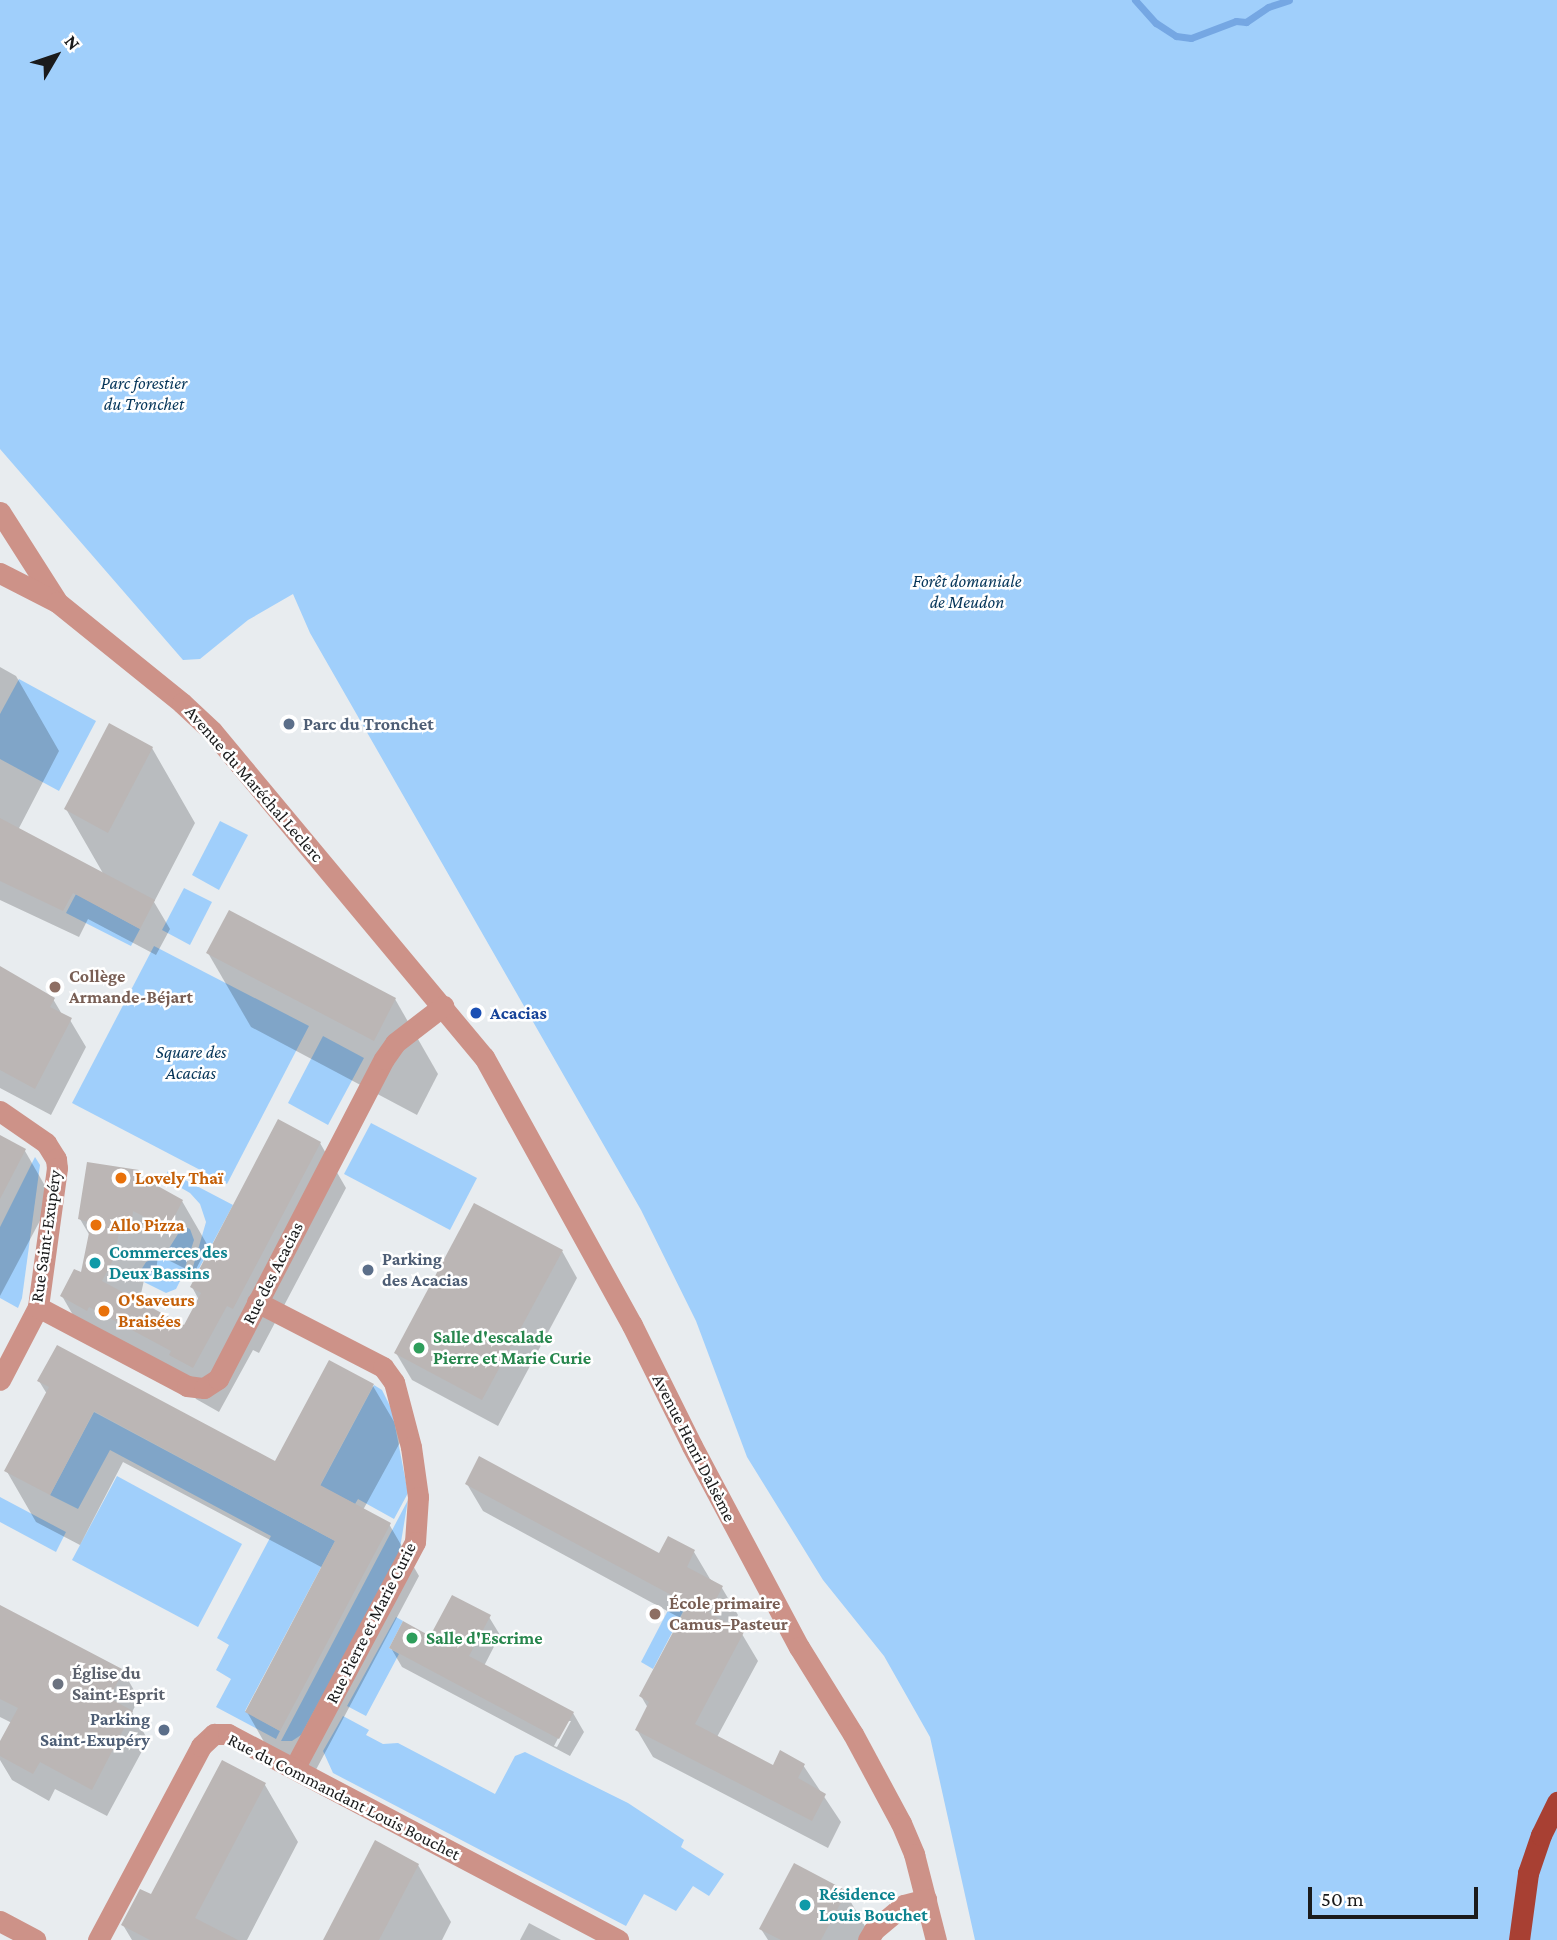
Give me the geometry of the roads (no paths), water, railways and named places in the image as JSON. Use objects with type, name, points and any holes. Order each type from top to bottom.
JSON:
[{"type":"main road","points":[[1519,1940],[1528,1873],[1541,1835],[1557,1802]]},
{"type":"street","points":[[0,512],[57,602]]},
{"type":"street","name":"Avenue du Maréchal Leclerc","points":[[0,573],[57,602],[183,703],[212,731],[443,1006]]},
{"type":"street","name":"Rue des Acacias","points":[[38,1307],[187,1386],[204,1388],[218,1379],[389,1051],[443,1006]]},
{"type":"street","name":"Avenue Henri Dalsème","points":[[443,1006],[470,1039],[500,1084],[626,1313],[692,1446],[799,1647],[853,1734],[901,1823],[926,1899],[936,1940]]},
{"type":"street","name":"Rue Saint-Exupéry","points":[[0,1111],[46,1143],[56,1159],[57,1177],[38,1307],[0,1380]]},
{"type":"street","name":"Rue Pierre et Marie Curie","points":[[257,1302],[383,1367],[394,1382],[411,1447],[418,1497],[415,1542],[295,1767]]},
{"type":"street","name":"Rue du Commandant Louis Bouchet","points":[[98,1940],[201,1746],[214,1734],[228,1734],[295,1767],[618,1940]]},
{"type":"street","points":[[868,1940],[874,1930],[904,1906],[926,1899]]},
{"type":"street","points":[[0,1921],[35,1940]]},
{"type":"waterway","points":[[1135,0],[1156,23],[1176,36],[1191,38],[1236,21],[1246,22],[1268,7],[1289,0]]},
{"type":"place","name":"Parc du Tronchet","points":[[289,724]]},
{"type":"place","name":"Collège Armande-Béjart","points":[[55,987]]},
{"type":"place","name":"Acacias","points":[[476,1013]]},
{"type":"place","name":"Lovely Thaï","points":[[121,1178]]},
{"type":"place","name":"Allo Pizza","points":[[96,1225]]},
{"type":"place","name":"Commerces des Deux Bassins","points":[[95,1263]]},
{"type":"place","name":"Parking des Acacias","points":[[368,1270]]},
{"type":"place","name":"O'Saveurs Braisées","points":[[104,1311]]},
{"type":"place","name":"Salle d'escalade Pierre et Marie Curie","points":[[419,1348]]},
{"type":"place","name":"École primaire Camus–Pasteur","points":[[655,1614]]},
{"type":"place","name":"Salle d'Escrime","points":[[412,1638]]},
{"type":"place","name":"Église du Saint-Esprit","points":[[58,1684]]},
{"type":"place","name":"Parking Saint-Exupéry","points":[[164,1730]]},
{"type":"place","name":"Résidence Louis Bouchet","points":[[805,1905]]},
{"type":"park label","name":"Parc forestier du Tronchet","points":[[144,394]]},
{"type":"park label","name":"Forêt domaniale de Meudon","points":[[967,592]]},
{"type":"park label","name":"Square des Acacias","points":[[191,1063]]}]
